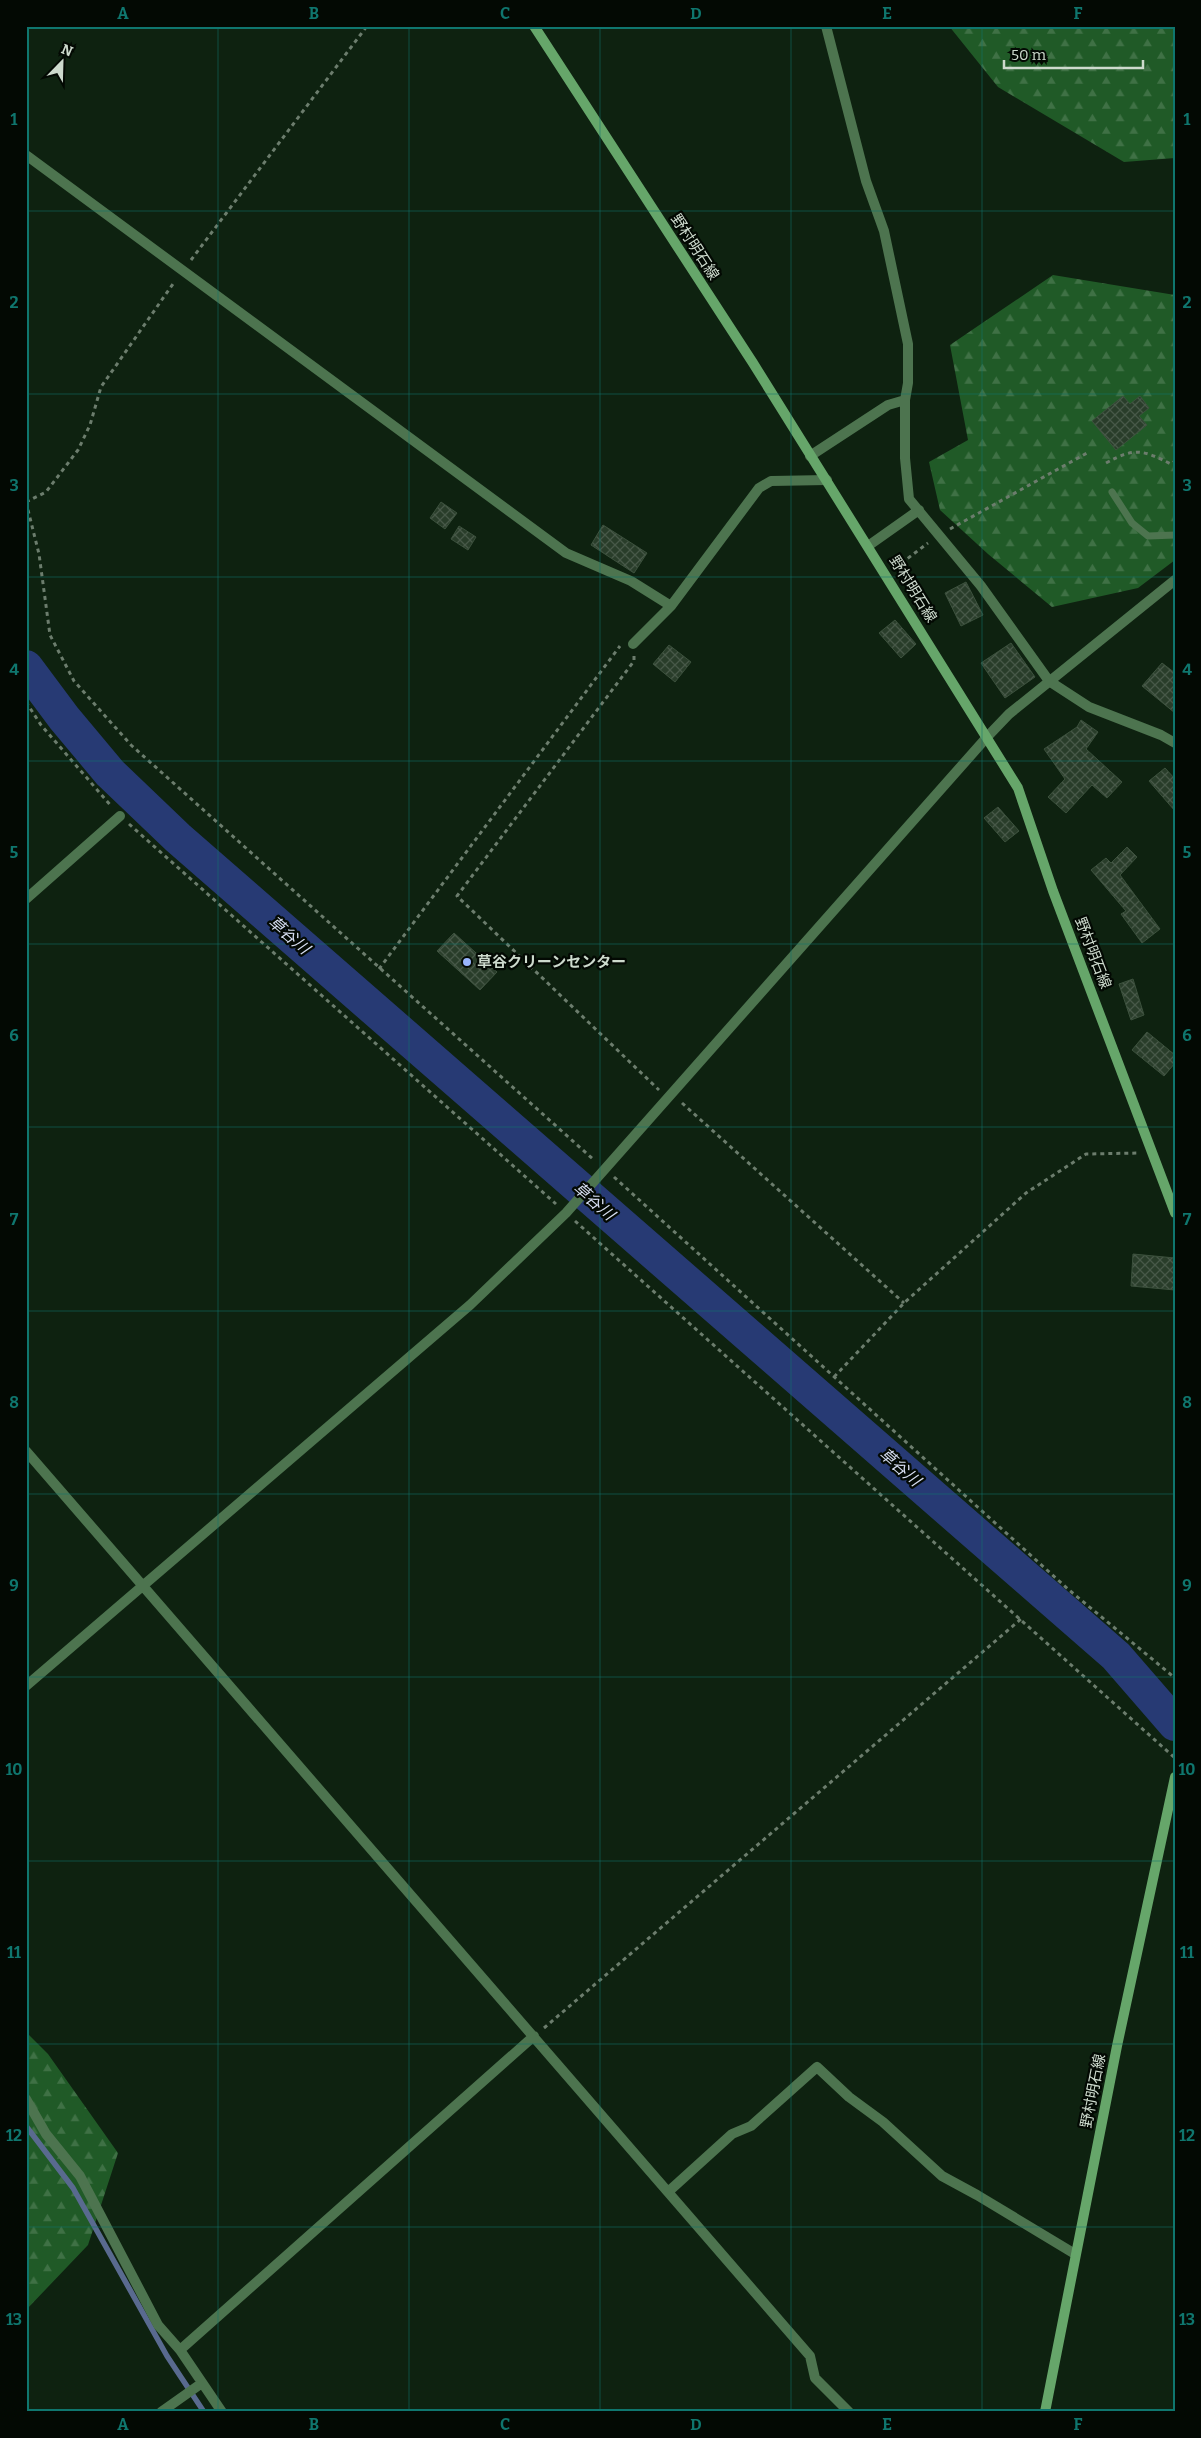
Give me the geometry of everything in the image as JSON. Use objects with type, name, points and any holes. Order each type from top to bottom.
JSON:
[{"type":"main road","name":"野村明石線","points":[[534,26],[753,363],[1018,788],[1053,890],[1175,1213]]},
{"type":"main road","name":"野村明石線","points":[[1045,2412],[1075,2254],[1175,1777]]},
{"type":"street","points":[[826,26],[866,181],[884,231],[908,344],[905,458],[909,499],[981,586],[1050,681],[1089,707],[1160,735],[1175,743]]},
{"type":"street","points":[[26,154],[566,554],[631,581],[671,606]]},
{"type":"street","points":[[810,456],[888,405],[906,400]]},
{"type":"street","points":[[633,644],[671,606],[758,488],[771,481],[827,480]]},
{"type":"street","points":[[868,546],[919,510]]},
{"type":"street","points":[[26,1686],[470,1304],[566,1213],[987,736],[1009,714],[1175,580]]},
{"type":"street","points":[[26,899],[120,816]]},
{"type":"street","points":[[26,1451],[810,2356],[815,2378],[849,2412]]},
{"type":"street","points":[[180,2350],[534,2036]]},
{"type":"street","points":[[668,2192],[732,2134],[751,2126],[817,2066],[849,2097],[883,2122],[942,2176],[1075,2254]]},
{"type":"street","points":[[26,2099],[46,2134],[80,2176],[158,2326],[180,2350],[222,2412]]},
{"type":"street","points":[[161,2412],[202,2383]]},
{"type":"lane","points":[[1112,492],[1132,523],[1148,536],[1175,535]]},
{"type":"path","points":[[367,26],[183,270],[100,387],[90,425],[78,450],[46,492],[26,502],[40,554],[50,635],[74,681],[131,745],[604,1169],[1069,1590],[1175,1678]]},
{"type":"path","points":[[1106,462],[1125,452],[1140,452],[1171,464],[1175,461]]},
{"type":"path","points":[[886,575],[939,534],[1087,453]]},
{"type":"path","points":[[379,968],[618,647],[633,644],[634,661],[457,896],[670,1097],[904,1303]]},
{"type":"path","points":[[26,702],[41,725],[120,816],[1175,1758]]},
{"type":"path","points":[[834,1377],[904,1303],[1026,1192],[1086,1154],[1137,1152],[1155,1161]]},
{"type":"path","points":[[534,2036],[1021,1619]]},
{"type":"green space","points":[[949,26],[1175,26],[1175,158],[1124,162],[998,87]]},
{"type":"green space","points":[[1053,275],[1175,295],[1175,560],[1138,588],[1052,607],[988,554],[940,510],[929,462],[968,440],[950,345]]},
{"type":"green space","points":[[26,2032],[48,2054],[118,2153],[88,2245],[26,2310]]},
{"type":"building","points":[[1123,396],[1130,404],[1140,396],[1149,408],[1139,416],[1147,425],[1116,450],[1092,421]]},
{"type":"building","points":[[441,502],[457,513],[445,529],[430,518]]},
{"type":"building","points":[[603,525],[647,553],[634,573],[591,545]]},
{"type":"building","points":[[459,526],[476,537],[468,550],[451,539]]},
{"type":"building","points":[[966,582],[983,615],[961,626],[945,593]]},
{"type":"building","points":[[895,620],[916,644],[901,658],[879,633]]},
{"type":"building","points":[[1011,643],[1035,677],[1005,698],[981,663]]},
{"type":"building","points":[[669,645],[691,662],[675,682],[653,664]]},
{"type":"building","points":[[1162,663],[1175,673],[1175,713],[1142,686]]},
{"type":"building","points":[[1081,720],[1098,732],[1086,749],[1122,782],[1107,798],[1092,785],[1066,813],[1048,797],[1065,779],[1044,749],[1077,727]]},
{"type":"building","points":[[1165,768],[1175,779],[1175,811],[1149,781]]},
{"type":"building","points":[[998,807],[1019,831],[1005,842],[984,818]]},
{"type":"building","points":[[1127,847],[1137,857],[1120,875],[1160,929],[1142,943],[1121,914],[1126,911],[1091,870],[1106,858],[1111,863]]},
{"type":"building","name":"草谷クリーンセンター","points":[[454,933],[497,972],[480,990],[437,951]]},
{"type":"building","points":[[1133,979],[1144,1015],[1131,1020],[1119,984]]},
{"type":"building","points":[[1147,1032],[1175,1055],[1175,1063],[1164,1076],[1132,1050]]},
{"type":"building","points":[[1133,1254],[1175,1258],[1175,1290],[1131,1286]]},
{"type":"waterway","name":"草谷川","points":[[26,667],[64,718],[110,773],[178,838],[1116,1656],[1175,1724]]},
{"type":"waterway","points":[[26,2126],[73,2188],[167,2356],[204,2412]]},
{"type":"place","name":"草谷クリーンセンター","points":[[467,962]]}]
